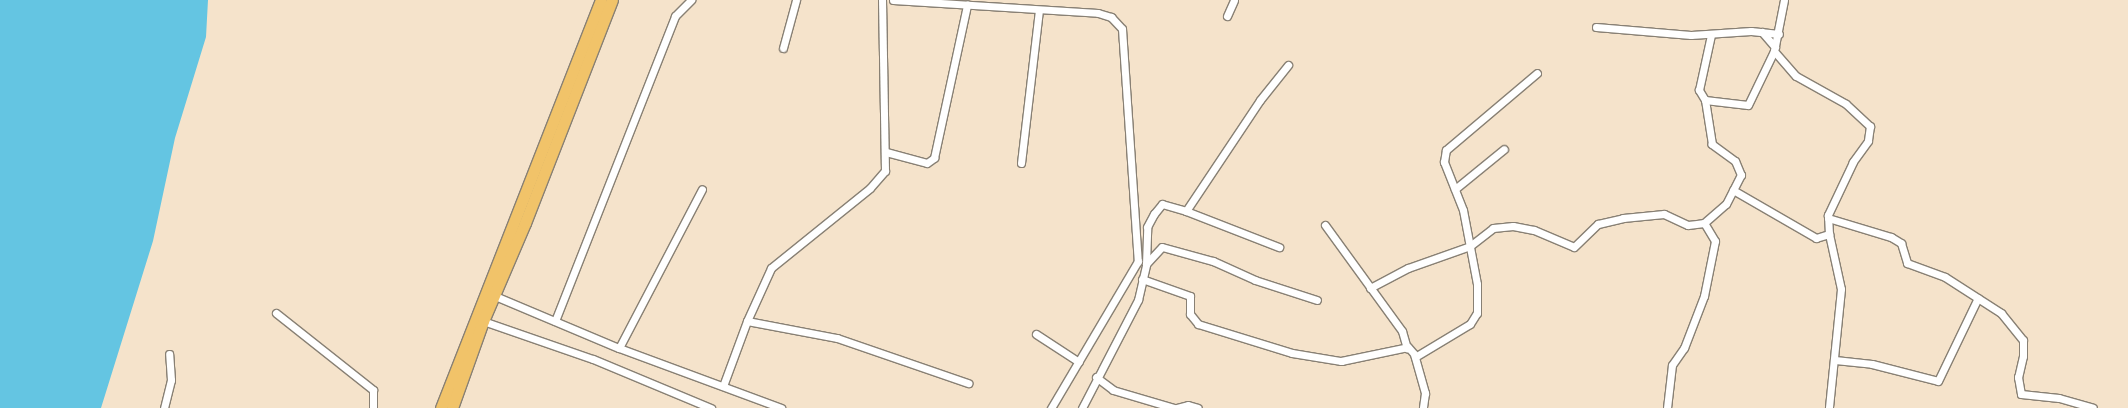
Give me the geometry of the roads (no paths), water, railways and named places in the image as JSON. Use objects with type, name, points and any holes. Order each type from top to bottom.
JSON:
[{"type":"highway","points":[[441,408],[601,0]]},
{"type":"highway","points":[[452,408],[483,321],[495,296],[612,0]]},
{"type":"street","points":[[555,321],[675,16],[690,0]]},
{"type":"street","points":[[783,48],[796,0]]},
{"type":"street","points":[[724,386],[747,321],[771,268],[879,179],[885,171],[882,0]]},
{"type":"street","points":[[893,0],[967,6],[1098,12],[1117,21],[1125,37],[1138,261],[1051,408]]},
{"type":"street","points":[[1227,16],[1234,0]]},
{"type":"street","points":[[1705,100],[1748,105],[1774,49],[1779,34],[1784,0]]},
{"type":"street","points":[[886,152],[927,163],[934,158],[967,6]]},
{"type":"street","points":[[1021,163],[1040,10]]},
{"type":"street","points":[[1596,27],[1711,35],[1762,32],[1779,34]]},
{"type":"street","points":[[1762,32],[1796,76],[1846,104],[1870,126],[1868,141],[1853,162],[1828,218],[1829,234],[1842,289],[1829,408]]},
{"type":"street","points":[[1370,288],[1408,268],[1470,246],[1493,228],[1513,226],[1534,230],[1574,246],[1598,224],[1624,218],[1664,214],[1688,225],[1704,223],[1726,204],[1741,174],[1735,161],[1712,144],[1705,100],[1698,90],[1711,35]]},
{"type":"street","points":[[1186,211],[1260,100],[1288,66]]},
{"type":"street","points":[[1415,357],[1470,324],[1477,313],[1477,284],[1470,246],[1463,210],[1444,162],[1446,150],[1537,73]]},
{"type":"street","points":[[1455,188],[1504,149]]},
{"type":"street","points":[[619,348],[702,190]]},
{"type":"street","points":[[1733,190],[1816,238],[1829,234]]},
{"type":"street","points":[[1082,408],[1096,377],[1138,300],[1146,264],[1147,227],[1162,204],[1186,211],[1279,247]]},
{"type":"street","points":[[1828,218],[1891,237],[1901,243],[1907,263],[1945,277],[2001,313],[2023,340],[2023,356],[2018,377],[2021,394],[2059,398],[2093,408]]},
{"type":"street","points":[[1668,408],[1672,365],[1684,348],[1704,296],[1715,241],[1704,223]]},
{"type":"street","points":[[1325,225],[1402,331],[1407,348],[1415,357],[1425,393],[1423,408]]},
{"type":"street","points":[[1146,264],[1162,247],[1213,261],[1255,280],[1317,300]]},
{"type":"street","points":[[1142,279],[1190,296],[1190,314],[1198,324],[1292,353],[1341,361],[1407,348]]},
{"type":"street","points":[[495,296],[619,348],[781,408]]},
{"type":"street","points":[[1835,360],[1872,364],[1938,381],[1978,298]]},
{"type":"street","points":[[276,313],[373,390],[373,408]]},
{"type":"street","points":[[483,321],[593,359],[710,408]]},
{"type":"street","points":[[747,321],[837,338],[968,383]]},
{"type":"street","points":[[1036,334],[1079,362]]},
{"type":"street","points":[[164,408],[171,380],[169,354]]},
{"type":"street","points":[[1096,377],[1113,390],[1176,408],[1188,405],[1198,408]]},
{"type":"water","points":[[0,0],[208,0],[206,37],[175,138],[153,241],[101,408],[0,408]]}]
